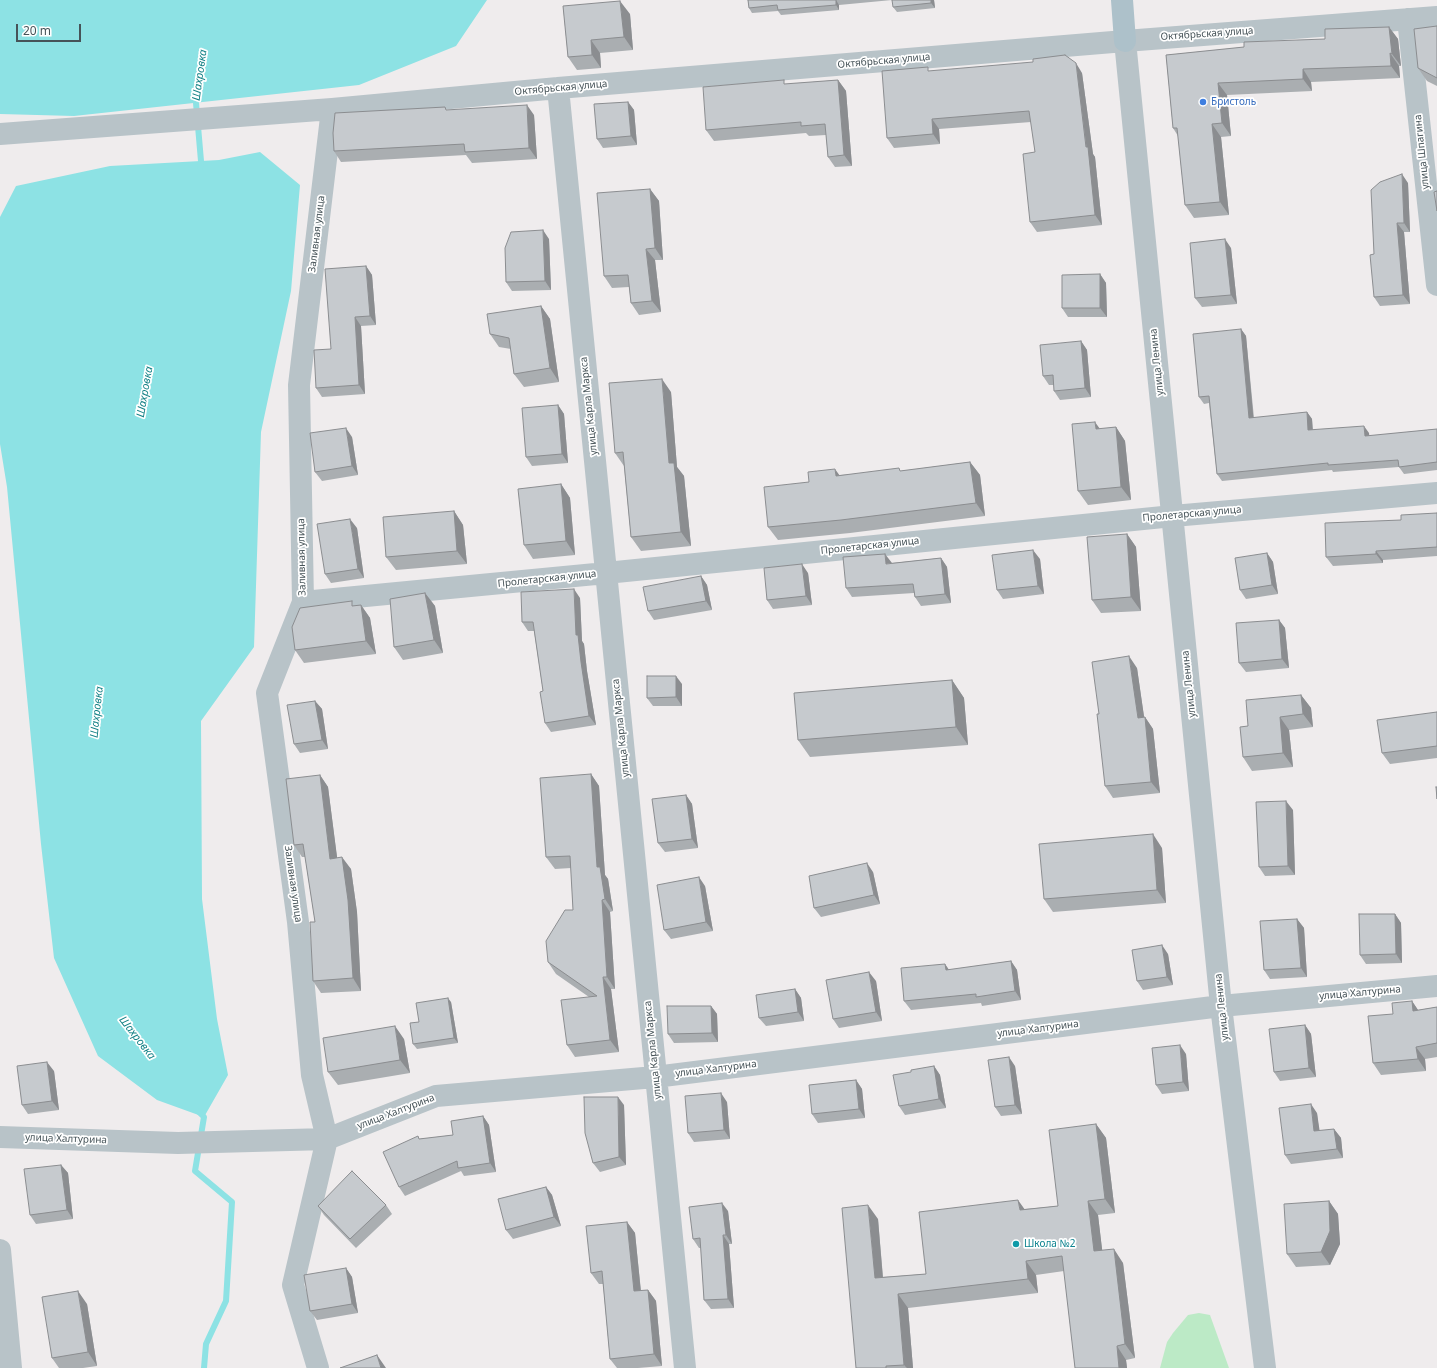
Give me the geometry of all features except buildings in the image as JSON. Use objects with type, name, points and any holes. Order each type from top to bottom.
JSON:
[{"type":"main road","name":"улица Ленина","points":[[1122,0],[1125,41]]},
{"type":"street","name":"Октябрьская улица","points":[[0,134],[332,109],[558,88],[1437,16]]},
{"type":"street","name":"улица Шпагина","points":[[1408,19],[1437,285]]},
{"type":"street","name":"улица Ленина","points":[[1125,41],[1221,1006],[1265,1368]]},
{"type":"street","name":"улица Карла Маркса","points":[[558,88],[685,1368]]},
{"type":"street","name":"Заливная улица","points":[[327,1139],[312,1075],[298,922],[267,693],[303,602],[299,385],[332,109]]},
{"type":"street","name":"Пролетарская улица","points":[[303,602],[1172,516],[1437,492]]},
{"type":"street","name":"улица Халтурина","points":[[0,1137],[178,1143],[327,1139],[436,1096],[655,1076],[1221,1006],[1437,986]]},
{"type":"street","points":[[318,1368],[292,1285],[327,1139]]},
{"type":"street","points":[[0,1250],[11,1368]]},
{"type":"green space","points":[[1199,1313],[1210,1315],[1229,1368],[1160,1368],[1167,1342],[1173,1333],[1188,1315]]},
{"type":"water","points":[[0,0],[487,0],[456,46],[359,85],[74,116],[0,114]]},
{"type":"water","points":[[260,152],[300,185],[291,291],[261,432],[254,647],[201,721],[202,899],[217,1019],[228,1075],[204,1117],[157,1100],[98,1056],[54,958],[41,844],[7,487],[0,444],[0,217],[16,186],[110,166],[219,160]]},
{"type":"waterway","name":"Шахровка","points":[[197,95],[196,103],[201,161],[200,167]]},
{"type":"waterway","name":"Шахровка","points":[[199,1112],[204,1117],[195,1171],[232,1202],[226,1301],[206,1344],[204,1368]]},
{"type":"place","name":"Бристоль","points":[[1203,102]]},
{"type":"place","name":"Школа №2","points":[[1016,1244]]}]
